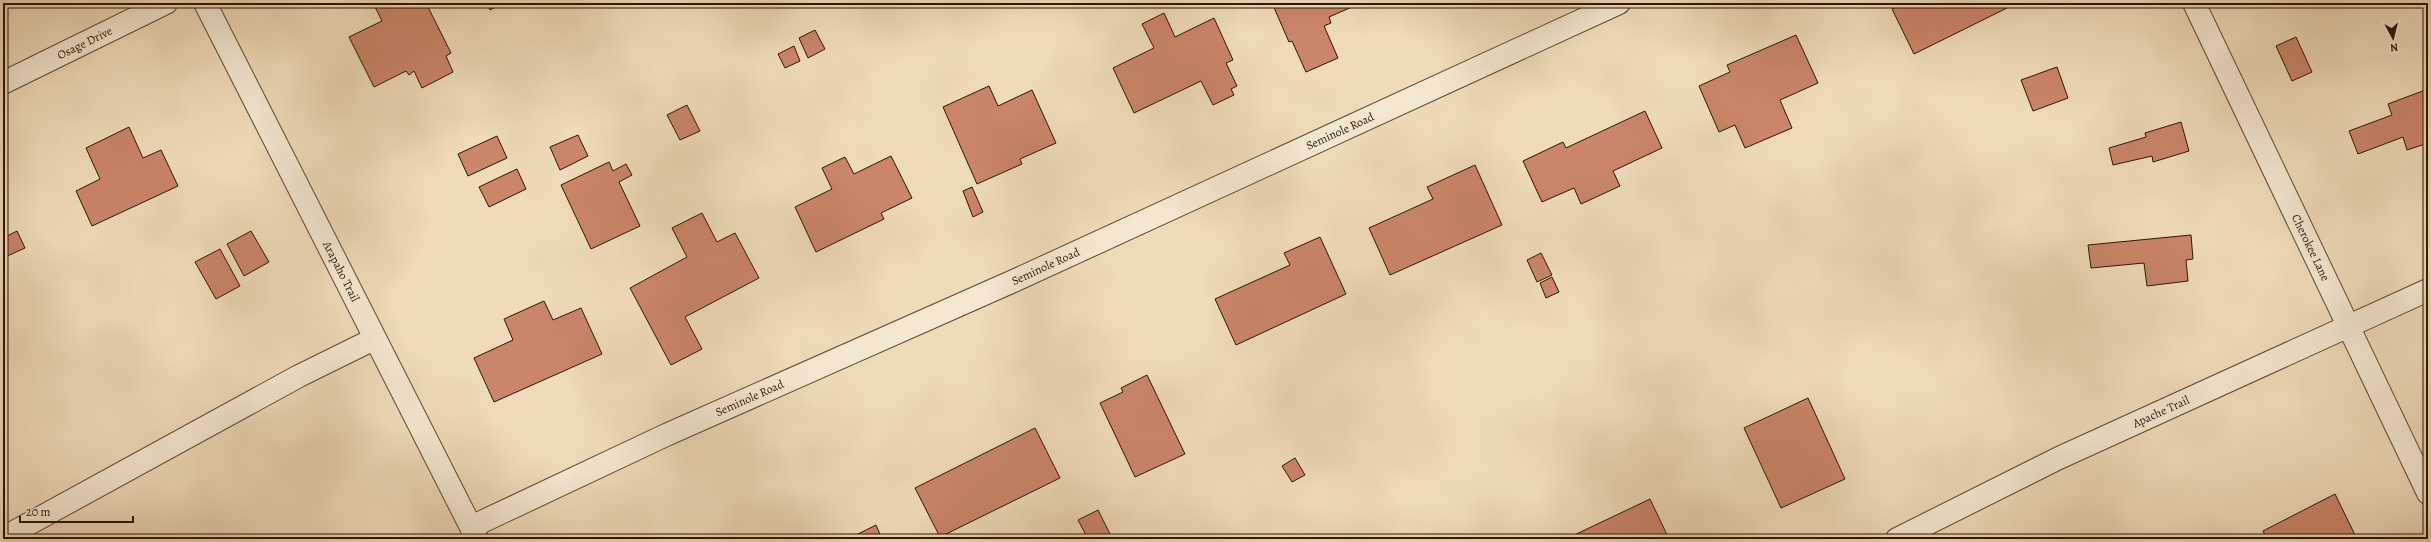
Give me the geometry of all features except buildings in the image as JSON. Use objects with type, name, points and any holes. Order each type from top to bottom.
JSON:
[{"type":"street","name":"Osage Drive","points":[[3,83],[166,3]]},
{"type":"street","name":"Arapaho Trail","points":[[205,3],[374,339],[474,533]]},
{"type":"street","name":"Seminole Road","points":[[474,533],[666,435],[1025,275],[1619,3]]},
{"type":"street","name":"Cherokee Lane","points":[[2194,3],[2348,328],[2428,492]]},
{"type":"street","name":"Apache Trail","points":[[1897,539],[2059,458],[2348,328],[2428,290]]},
{"type":"street","points":[[3,538],[292,380],[374,339]]}]
